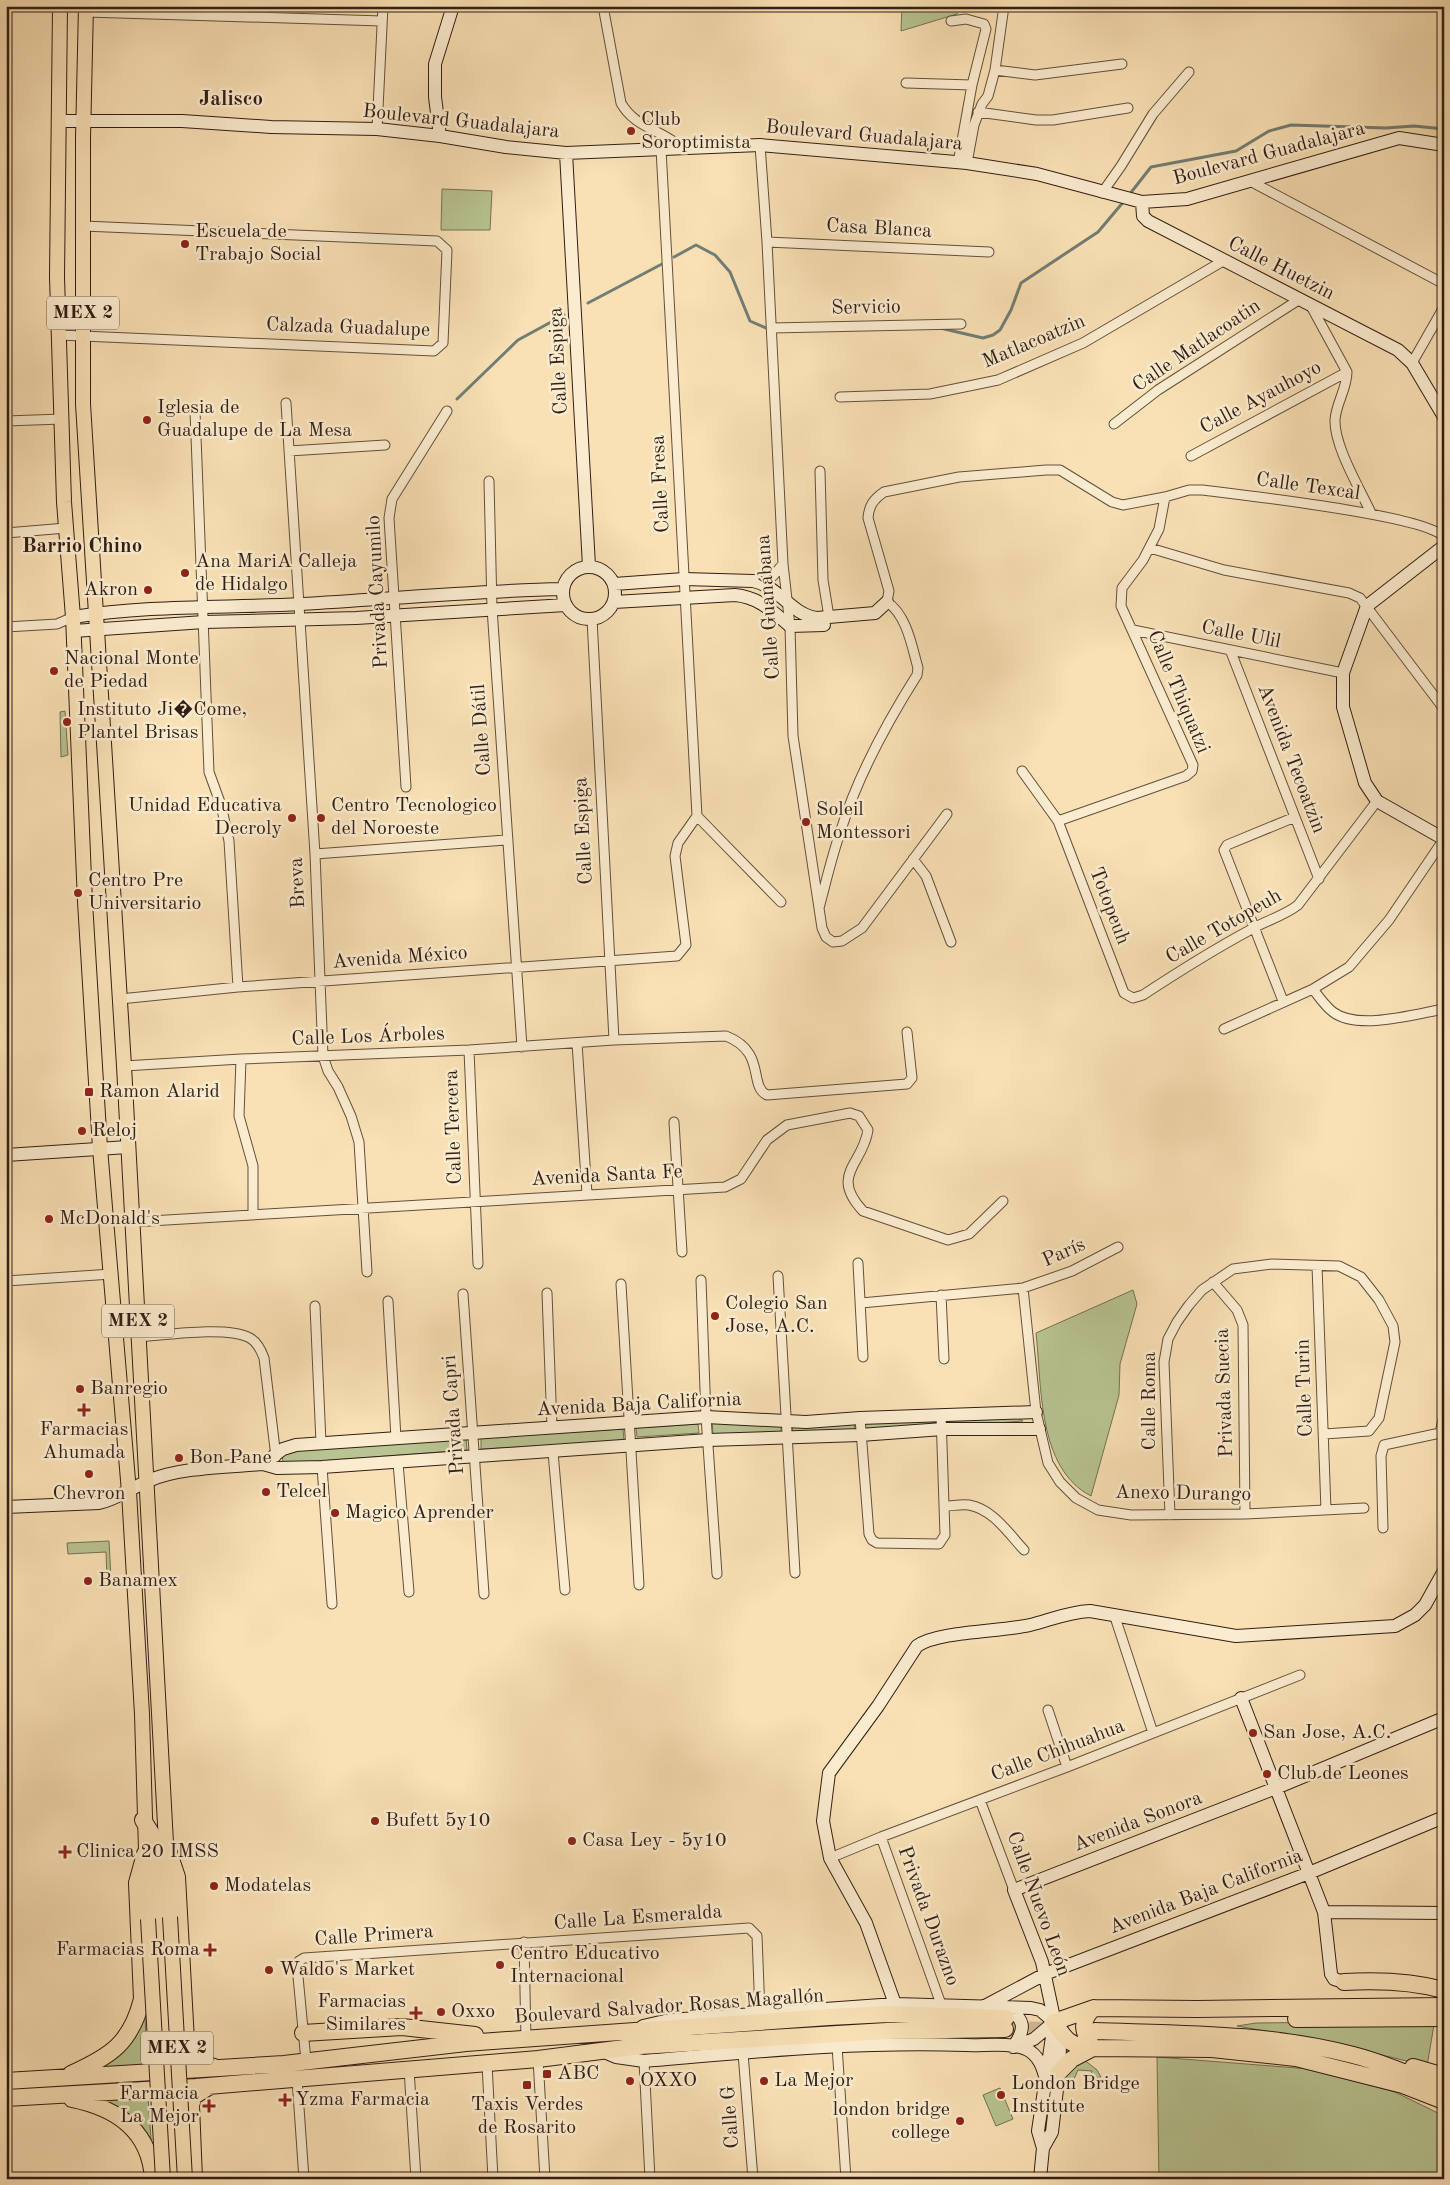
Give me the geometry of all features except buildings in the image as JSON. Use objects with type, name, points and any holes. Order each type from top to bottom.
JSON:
[{"type":"highway","points":[[143,1820],[151,1833],[155,1847],[173,2179]]},
{"type":"highway","points":[[167,1847],[177,1877],[188,2051],[199,2061],[219,2068]]},
{"type":"highway","points":[[62,2078],[94,2063],[113,2050],[130,2032],[138,2016],[142,1998],[137,1883],[145,1854]]},
{"type":"highway","points":[[1344,1982],[1372,1980],[1400,1982],[1444,1990]]},
{"type":"highway","points":[[1054,2022],[1197,2010],[1444,2006]]},
{"type":"highway","name":"Boulevard Salvador Rosas Magallón","points":[[6,2098],[52,2096],[167,2079],[219,2068],[306,2061],[466,2043],[888,2014],[1005,2018]]},
{"type":"highway","name":"Boulevard Salvador Rosas Magallón","points":[[167,2079],[191,2087],[488,2064],[640,2046],[887,2030],[1005,2018]]},
{"type":"highway","points":[[1093,2048],[1084,2033],[1084,2019],[1444,2018]]},
{"type":"highway","points":[[1095,2019],[1208,2035],[1297,2043],[1409,2066],[1444,2076]]},
{"type":"highway","points":[[1054,2022],[1068,2042],[1075,2046],[1093,2048],[1212,2049],[1296,2058],[1403,2085],[1444,2101]]},
{"type":"highway","points":[[304,2033],[402,2027],[520,2039]]},
{"type":"highway","points":[[1053,2076],[1072,2059],[1093,2048]]},
{"type":"highway","points":[[1354,2055],[1408,2074],[1444,2090]]},
{"type":"highway","points":[[6,2081],[143,2073],[167,2079]]},
{"type":"highway","points":[[194,2179],[190,2105],[194,2096],[212,2085]]},
{"type":"highway","points":[[52,2096],[86,2102],[105,2108],[122,2118],[141,2139],[148,2154],[153,2179]]},
{"type":"main road","name":"MEX 2","points":[[60,6],[57,240],[66,528],[74,616],[85,902],[100,1148],[129,1492],[142,1714],[143,1820],[163,2179]]},
{"type":"main road","points":[[440,136],[435,97],[435,64],[453,6]]},
{"type":"main road","name":"MEX 2","points":[[86,9],[83,226],[84,404],[148,1481],[155,1652],[185,2179]]},
{"type":"main road","name":"Boulevard Guadalajara","points":[[60,121],[182,121],[271,127],[376,129],[440,136],[506,147],[566,153],[760,145],[962,163],[1038,174],[1137,201],[1187,199],[1399,138],[1444,145]]},
{"type":"main road","name":"Calle Espiga","points":[[566,153],[589,566]]},
{"type":"main road","name":"Calle Huetzin","points":[[1137,201],[1143,216],[1148,221],[1398,350],[1412,363]]},
{"type":"main road","points":[[1412,363],[1444,417]]},
{"type":"main road","points":[[1444,546],[1367,606],[1343,673],[1343,707],[1365,783],[1377,800],[1444,839]]},
{"type":"main road","points":[[589,566],[599,569],[608,575],[614,584],[616,593],[614,602],[609,611],[601,616],[592,619],[581,618],[572,613],[566,605],[563,589],[566,580],[580,568],[589,566]]},
{"type":"main road","points":[[614,584],[684,579],[753,581],[763,583],[808,617],[875,613],[887,602]]},
{"type":"main road","points":[[74,616],[202,606],[300,604],[491,591],[563,589]]},
{"type":"main road","points":[[614,602],[735,595],[747,596],[759,601],[790,626],[834,623],[851,615]]},
{"type":"main road","points":[[74,631],[204,622],[300,619],[566,605]]},
{"type":"main road","points":[[6,1154],[128,1147]]},
{"type":"main road","name":"Avenida Baja California","points":[[263,1464],[289,1446],[552,1427],[706,1417],[766,1419],[785,1422],[822,1422],[860,1418],[1036,1412]]},
{"type":"main road","name":"Avenida Baja California","points":[[6,1507],[99,1503],[129,1492],[148,1481],[180,1473],[263,1464],[278,1468],[322,1467],[630,1447],[708,1440],[943,1430],[1039,1429]]},
{"type":"main road","points":[[895,2004],[866,1923],[830,1858],[822,1822],[829,1773],[878,1706],[917,1646],[924,1641],[953,1635],[990,1632],[1030,1625],[1073,1612],[1090,1611],[1236,1636],[1395,1626],[1415,1615],[1425,1605],[1444,1571]]},
{"type":"main road","points":[[1241,1698],[1324,1912],[1331,1974],[1334,1979],[1344,1982]]},
{"type":"main road","points":[[1276,1788],[1444,1718]]},
{"type":"main road","name":"Avenida Sonora","points":[[1014,1890],[1276,1788]]},
{"type":"main road","name":"Avenida Baja California","points":[[983,2007],[1045,1974],[1309,1873],[1444,1817]]},
{"type":"main road","name":"Calle Nuevo León","points":[[1014,1890],[1045,1974],[1060,2046],[1053,2076],[1052,2132],[1043,2148],[1040,2179]]},
{"type":"main road","points":[[1324,1912],[1444,1913]]},
{"type":"main road","points":[[623,2031],[669,2020],[760,2013],[895,2004],[983,2007],[1005,2018],[1016,2014],[1021,2019],[1021,2032],[1013,2047]]},
{"type":"main road","points":[[1005,2018],[1019,2006],[1040,2010],[1054,2022],[1029,2042],[1013,2047]]},
{"type":"main road","points":[[602,2051],[616,2057],[644,2060],[838,2046],[925,2043],[1013,2047],[1033,2053],[1053,2076]]},
{"type":"street","points":[[376,129],[383,6]]},
{"type":"street","points":[[603,6],[621,103],[626,112],[634,120],[669,137],[682,148]]},
{"type":"street","points":[[962,163],[978,112],[988,96],[995,70],[1004,6]]},
{"type":"street","points":[[86,9],[382,21]]},
{"type":"street","points":[[951,21],[966,19],[984,24],[986,29],[972,85],[962,163]]},
{"type":"street","points":[[995,70],[1035,75],[1122,64]]},
{"type":"street","points":[[1108,194],[1121,166],[1153,114],[1189,72]]},
{"type":"street","points":[[906,83],[972,85]]},
{"type":"street","points":[[978,112],[1036,120],[1054,120],[1128,108]]},
{"type":"street","name":"Calle Guanábana","points":[[760,145],[772,328],[782,564],[790,626],[793,736],[822,928],[826,937],[833,942],[842,942],[862,928],[881,906],[947,814]]},
{"type":"street","name":"Calle Fresa","points":[[661,149],[697,816]]},
{"type":"street","points":[[1250,181],[1444,284]]},
{"type":"street","name":"Calzada Guadalupe","points":[[59,335],[434,351],[443,343],[446,250],[438,242],[83,226]]},
{"type":"street","name":"Casa Blanca","points":[[767,242],[990,252]]},
{"type":"street","name":"Matlacoatzin","points":[[840,397],[930,394],[998,380],[1083,344],[1223,261]]},
{"type":"street","points":[[1305,301],[1348,372],[1348,382],[1335,420],[1337,439],[1371,514]]},
{"type":"street","name":"Calle Matlacoatin","points":[[1114,424],[1158,390],[1305,301]]},
{"type":"street","points":[[1412,363],[1444,307]]},
{"type":"street","name":"Servicio","points":[[772,328],[961,324]]},
{"type":"street","name":"Calle Ayauhoyo","points":[[1191,456],[1348,372]]},
{"type":"street","name":"Breva","points":[[286,403],[300,604],[321,981],[323,1056]]},
{"type":"street","points":[[194,411],[209,772],[221,804],[229,841],[238,987]]},
{"type":"street","name":"Privada Cayumilo","points":[[406,787],[388,518],[392,499],[447,411]]},
{"type":"street","points":[[6,421],[62,419]]},
{"type":"street","points":[[289,451],[385,445]]},
{"type":"street","name":"Calle Texcal","points":[[887,602],[889,591],[868,518],[869,508],[874,499],[884,492],[959,477],[1060,470],[1118,504],[1128,505],[1189,490],[1202,490],[1371,514],[1433,528],[1444,537]]},
{"type":"street","points":[[820,472],[822,570],[829,617]]},
{"type":"street","name":"Calle Dátil","points":[[489,481],[491,591],[506,840],[522,1047]]},
{"type":"street","name":"Calle Thiquatzi","points":[[1058,821],[1186,776],[1192,771],[1193,765],[1133,630],[1120,606],[1122,588],[1150,548],[1161,525],[1165,497]]},
{"type":"street","points":[[6,533],[66,528]]},
{"type":"street","points":[[1150,548],[1224,570],[1349,593],[1360,598],[1444,709]]},
{"type":"street","points":[[763,583],[773,576],[782,564]]},
{"type":"street","points":[[819,908],[841,829],[865,770],[888,720],[917,675],[918,668],[903,623],[898,612],[887,602]]},
{"type":"street","points":[[6,627],[57,624],[74,616]]},
{"type":"street","name":"Calle Espiga","points":[[592,619],[614,1040]]},
{"type":"street","points":[[57,624],[74,631]]},
{"type":"street","name":"Calle Ulil","points":[[1133,630],[1231,652],[1343,673]]},
{"type":"street","name":"Avenida Tecoatzin","points":[[1231,652],[1319,879]]},
{"type":"street","name":"Totopeuh","points":[[1022,771],[1058,821],[1124,993],[1132,998]]},
{"type":"street","name":"Calle Totopeuh","points":[[1132,998],[1143,995],[1254,927],[1290,911],[1304,898],[1319,879],[1377,800]]},
{"type":"street","points":[[697,816],[781,902]]},
{"type":"street","name":"Avenida México","points":[[120,999],[238,987],[677,956],[686,945],[675,856],[678,843],[697,816]]},
{"type":"street","points":[[1283,1001],[1224,847],[1295,816]]},
{"type":"street","points":[[1224,1029],[1313,989],[1353,962],[1389,920],[1444,839]]},
{"type":"street","points":[[314,854],[506,840]]},
{"type":"street","points":[[913,859],[926,876],[951,942]]},
{"type":"street","points":[[1313,989],[1334,1013],[1348,1020],[1386,1019],[1444,1009]]},
{"type":"street","name":"Calle Los Árboles","points":[[124,1066],[241,1059],[469,1050],[614,1040],[726,1036],[737,1040],[748,1049],[753,1058],[759,1088],[767,1095],[907,1084],[912,1078],[907,1032]]},
{"type":"street","points":[[577,1043],[587,1194]]},
{"type":"street","name":"Calle Tercera","points":[[469,1050],[478,1264]]},
{"type":"street","points":[[323,1056],[328,1071],[338,1087],[351,1116],[359,1142],[367,1272]]},
{"type":"street","points":[[241,1059],[239,1116],[253,1166],[253,1215]]},
{"type":"street","name":"Avenida Santa Fe","points":[[133,1222],[725,1187],[741,1179],[768,1140],[787,1126],[850,1113],[859,1116],[868,1130],[867,1139],[849,1172],[848,1185],[853,1200],[863,1211],[948,1240],[969,1234],[1003,1201]]},
{"type":"street","points":[[674,1122],[682,1252]]},
{"type":"street","name":"París","points":[[1023,1288],[1072,1271],[1118,1248]]},
{"type":"street","points":[[858,1263],[862,1303],[863,1356]]},
{"type":"street","name":"Calle Roma","points":[[1170,1515],[1166,1354],[1168,1339],[1177,1322],[1202,1290],[1233,1269],[1272,1264],[1339,1266],[1361,1277],[1379,1300],[1393,1326],[1395,1342],[1379,1418],[1369,1431],[1324,1434]]},
{"type":"street","name":"Calle Turin","points":[[1317,1266],[1326,1510]]},
{"type":"street","points":[[6,1280],[112,1274]]},
{"type":"street","points":[[778,1276],[795,1573]]},
{"type":"street","points":[[701,1280],[706,1417],[717,1574]]},
{"type":"street","name":"Privada Suecia","points":[[1212,1282],[1237,1310],[1243,1325],[1246,1514]]},
{"type":"street","points":[[621,1284],[639,1584]]},
{"type":"street","points":[[862,1303],[1023,1288]]},
{"type":"street","name":"Anexo Durango","points":[[1023,1288],[1039,1429],[1048,1463],[1060,1482],[1076,1498],[1098,1510],[1131,1515],[1246,1514],[1364,1508]]},
{"type":"street","points":[[546,1293],[552,1427]]},
{"type":"street","name":"Privada Capri","points":[[463,1294],[484,1594]]},
{"type":"street","points":[[941,1296],[944,1359]]},
{"type":"street","points":[[388,1301],[396,1438]]},
{"type":"street","points":[[314,1306],[322,1443]]},
{"type":"street","points":[[139,1336],[223,1332],[249,1337],[258,1346],[264,1358],[278,1468]]},
{"type":"street","points":[[860,1418],[869,1534],[872,1540],[877,1543],[938,1544],[945,1535],[941,1415]]},
{"type":"street","points":[[1383,1528],[1382,1449],[1390,1442],[1442,1434],[1444,1415]]},
{"type":"street","points":[[553,1452],[564,1590]]},
{"type":"street","points":[[398,1463],[409,1592]]},
{"type":"street","points":[[322,1467],[332,1604]]},
{"type":"street","points":[[945,1506],[969,1505],[983,1510],[994,1518],[1024,1550]]},
{"type":"street","points":[[1114,1614],[1153,1733]]},
{"type":"street","name":"Calle Chihuahua","points":[[830,1858],[1300,1675]]},
{"type":"street","points":[[1048,1710],[1067,1767]]},
{"type":"street","name":"Calle Nuevo León","points":[[980,1800],[1014,1890]]},
{"type":"street","name":"Privada Durazno","points":[[881,1837],[942,2006]]},
{"type":"street","name":"Calle La Esmeralda","points":[[524,1942],[749,1928],[757,1936],[760,2013]]},
{"type":"street","points":[[520,2039],[524,1942]]},
{"type":"street","name":"Calle Primera","points":[[306,2061],[297,1966],[299,1961],[304,1958],[524,1942]]},
{"type":"street","points":[[838,2046],[846,2179]]},
{"type":"street","name":"Calle G","points":[[743,2053],[753,2179]]},
{"type":"street","points":[[538,2059],[545,2179]]},
{"type":"street","points":[[644,2060],[650,2179]]},
{"type":"street","points":[[488,2064],[493,2179]]},
{"type":"street","points":[[409,2070],[416,2179]]},
{"type":"street","points":[[297,2079],[304,2179]]},
{"type":"green space","points":[[902,6],[960,6],[957,14],[901,31]]},
{"type":"green space","points":[[442,189],[492,191],[490,230],[441,230]]},
{"type":"green space","points":[[65,711],[68,755],[61,757],[60,712]]},
{"type":"green space","points":[[1133,1290],[1137,1304],[1120,1364],[1119,1395],[1091,1496],[1073,1483],[1060,1466],[1051,1446],[1042,1400],[1036,1333]]},
{"type":"green space","points":[[1017,1417],[1023,1421],[983,1424],[948,1423],[948,1419]]},
{"type":"green space","points":[[712,1420],[781,1426],[781,1433],[713,1434]]},
{"type":"green space","points":[[932,1420],[932,1425],[865,1429],[865,1422]]},
{"type":"green space","points":[[854,1423],[855,1430],[793,1434],[792,1425]]},
{"type":"green space","points":[[698,1424],[699,1433],[637,1437],[636,1428]]},
{"type":"green space","points":[[623,1429],[624,1441],[481,1449],[481,1438]]},
{"type":"green space","points":[[466,1438],[467,1450],[293,1463],[283,1462],[282,1455],[294,1449]]},
{"type":"green space","points":[[109,1541],[111,1578],[107,1578],[106,1552],[68,1554],[67,1543]]},
{"type":"green space","points":[[145,2016],[147,2064],[91,2071]]},
{"type":"green space","points":[[1352,2022],[1434,2025],[1427,2066],[1333,2043],[1237,2026],[1256,2023]]},
{"type":"green space","points":[[1157,2057],[1310,2069],[1395,2092],[1444,2116],[1444,2179],[1159,2179]]},
{"type":"green space","points":[[1083,2059],[1097,2070],[1101,2077],[1089,2079],[1092,2071],[1078,2070],[1074,2079],[1064,2077]]},
{"type":"green space","points":[[1000,2088],[1013,2119],[996,2126],[983,2095]]},
{"type":"green space","points":[[148,2096],[152,2153],[89,2099]]},
{"type":"waterway","points":[[1129,195],[1151,167],[1236,151],[1269,131],[1291,125],[1386,128],[1414,126],[1444,129]]},
{"type":"waterway","points":[[940,328],[983,338],[993,335],[1000,330],[1011,310],[1021,283],[1098,232],[1125,200]]},
{"type":"waterway","points":[[674,257],[696,245],[715,255],[730,272],[750,321],[766,328]]},
{"type":"waterway","points":[[588,303],[662,264]]},
{"type":"waterway","points":[[457,399],[518,340],[564,315]]},
{"type":"tunnel","points":[[1005,2029],[1095,2031]]},
{"type":"place","name":"Club Soroptimista","points":[[631,131]]},
{"type":"place","name":"Escuela de Trabajo Social","points":[[185,244]]},
{"type":"place","name":"Iglesia de Guadalupe de La Mesa","points":[[147,420]]},
{"type":"place","name":"Ana MariA Calleja de Hidalgo","points":[[185,573]]},
{"type":"place","name":"Akron","points":[[148,590]]},
{"type":"place","name":"Nacional Monte de Piedad","points":[[54,671]]},
{"type":"place","name":"Instituto Ji�Come, Plantel Brisas","points":[[67,722]]},
{"type":"place","name":"Unidad Educativa Decroly","points":[[292,818]]},
{"type":"place","name":"Centro Tecnologico del Noroeste","points":[[321,818]]},
{"type":"place","name":"Soleil Montessori","points":[[806,822]]},
{"type":"place","name":"Centro Pre Universitario","points":[[78,893]]},
{"type":"place","name":"Ramon Alarid","points":[[89,1092]]},
{"type":"place","name":"Reloj","points":[[82,1131]]},
{"type":"place","name":"McDonald's","points":[[49,1219]]},
{"type":"place","name":"Colegio San Jose, A.C.","points":[[715,1316]]},
{"type":"place","name":"Banregio","points":[[80,1389]]},
{"type":"place","name":"Farmacias Ahumada","points":[[84,1410]]},
{"type":"place","name":"Bon Pane","points":[[179,1458]]},
{"type":"place","name":"Chevron","points":[[89,1474]]},
{"type":"place","name":"Telcel","points":[[266,1492]]},
{"type":"place","name":"Magico Aprender","points":[[335,1513]]},
{"type":"place","name":"Banamex","points":[[88,1581]]},
{"type":"place","name":"San Jose, A.C.","points":[[1253,1733]]},
{"type":"place","name":"Club de Leones","points":[[1267,1774]]},
{"type":"place","name":"Bufett 5y10","points":[[375,1821]]},
{"type":"place","name":"Casa Ley - 5y10","points":[[572,1841]]},
{"type":"place","name":"Clinica 20 IMSS","points":[[65,1852]]},
{"type":"place","name":"Modatelas","points":[[214,1886]]},
{"type":"place","name":"Farmacias Roma","points":[[210,1950]]},
{"type":"place","name":"Centro Educativo Internacional","points":[[500,1965]]},
{"type":"place","name":"Waldo's Market","points":[[269,1970]]},
{"type":"place","name":"Oxxo","points":[[441,2012]]},
{"type":"place","name":"Farmacias Similares","points":[[416,2013]]},
{"type":"place","name":"ABC","points":[[547,2074]]},
{"type":"place","name":"OXXO","points":[[630,2081]]},
{"type":"place","name":"La Mejor","points":[[764,2081]]},
{"type":"place","name":"Taxis Verdes de Rosarito","points":[[527,2085]]},
{"type":"place","name":"London Bridge Institute","points":[[1001,2095]]},
{"type":"place","name":"Yzma Farmacia","points":[[285,2100]]},
{"type":"place","name":"Farmacia La Mejor","points":[[209,2106]]},
{"type":"place","name":"london bridge college","points":[[960,2121]]},
{"type":"district","name":"Jalisco","points":[[231,99]]},
{"type":"district","name":"Barrio Chino","points":[[82,546]]}]
